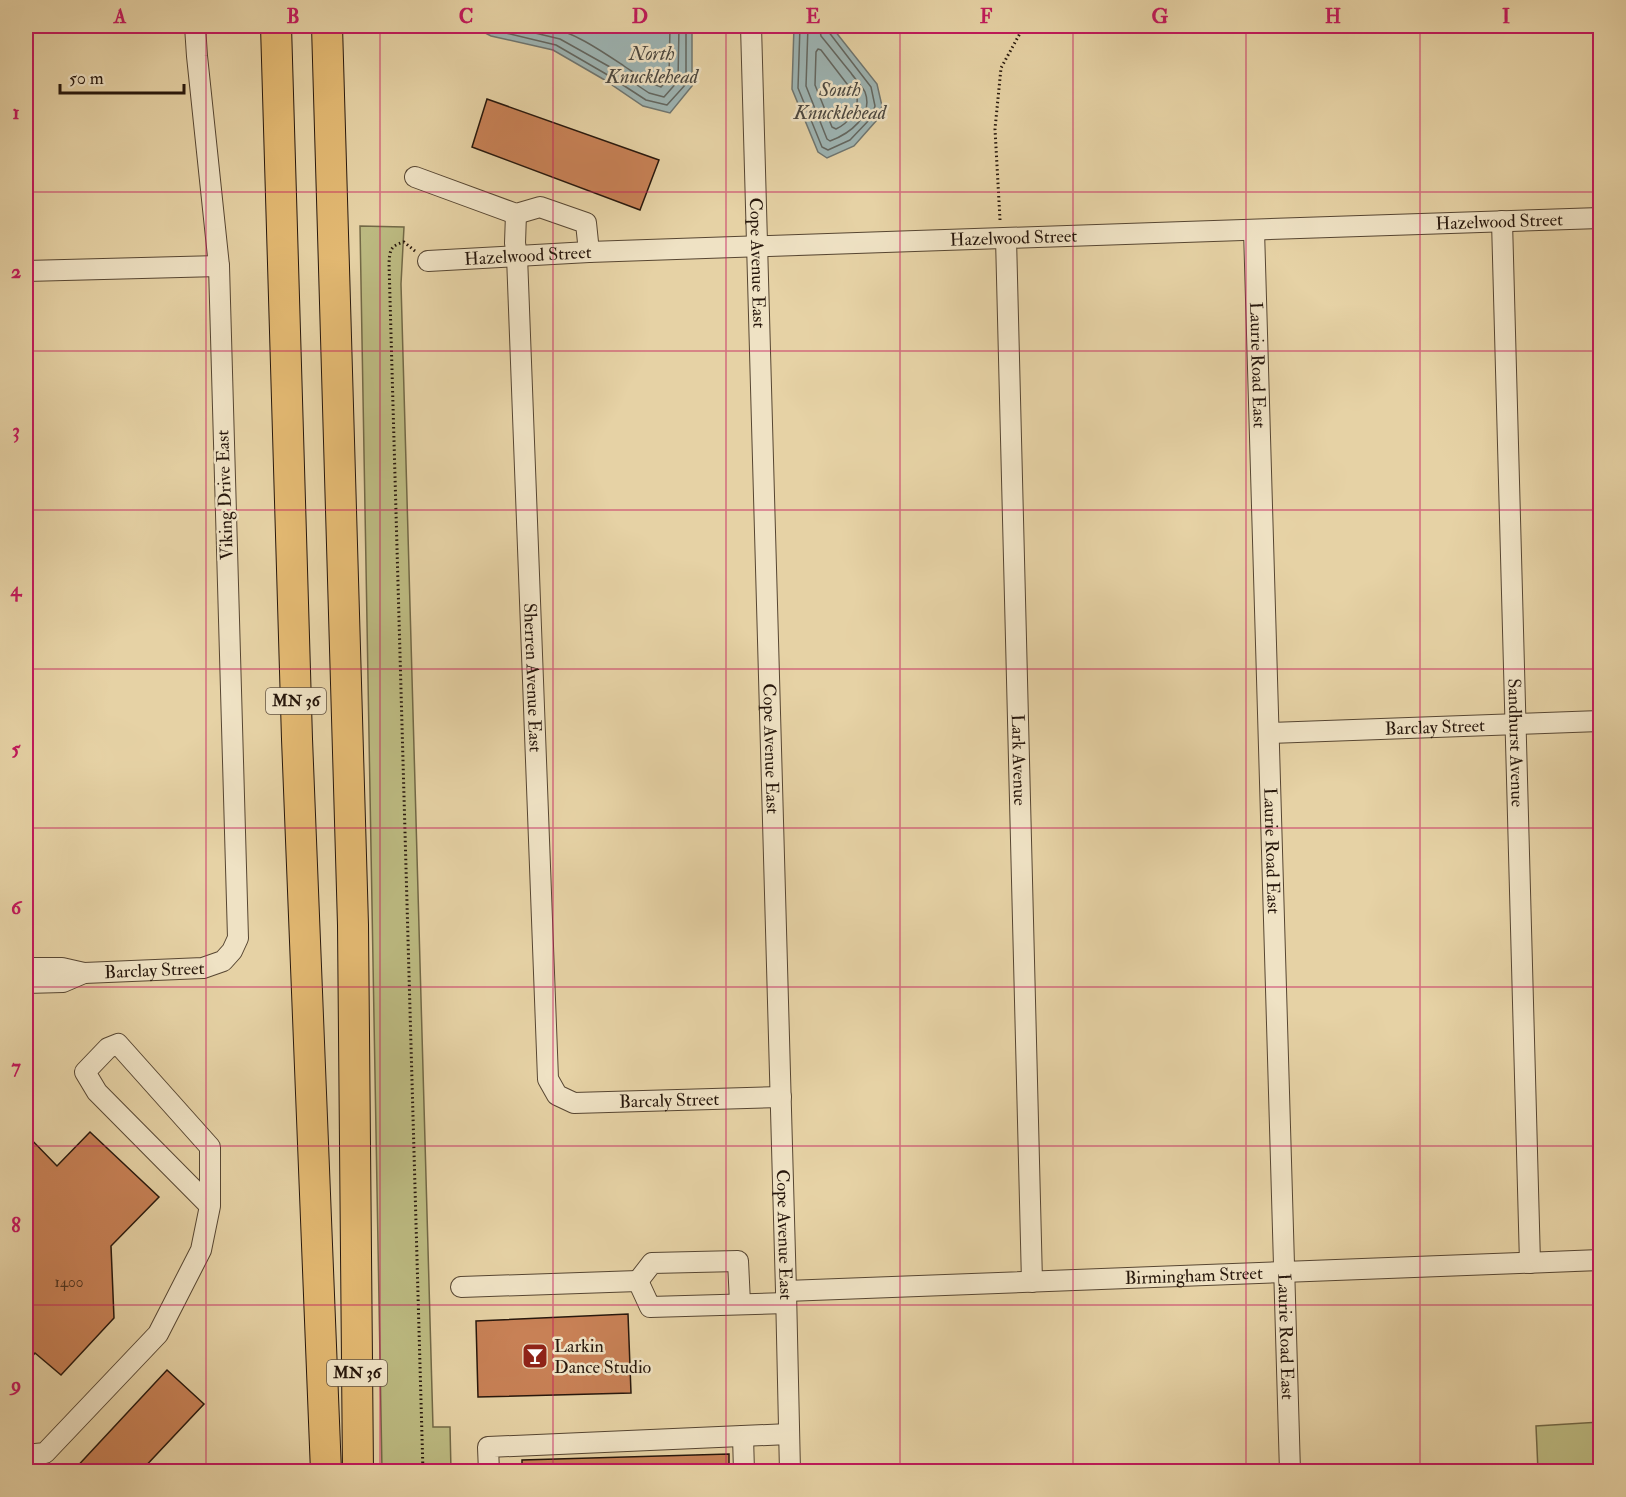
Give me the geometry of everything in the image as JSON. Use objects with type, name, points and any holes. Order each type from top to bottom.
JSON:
[{"type":"highway","name":"MN 36","points":[[276,26],[297,739],[326,1472]]},
{"type":"highway","name":"MN 36","points":[[327,26],[354,925],[358,1472]]},
{"type":"highway","points":[[356,1274],[369,1472]]},
{"type":"highway","points":[[312,1472],[321,1376]]},
{"type":"street","name":"Viking Drive East","points":[[195,26],[196,56],[219,266],[238,938],[232,951],[223,962]]},
{"type":"street","name":"Cope Avenue East","points":[[751,26],[790,1472]]},
{"type":"street","points":[[415,177],[516,213],[540,207],[586,223],[588,252]]},
{"type":"street","name":"Sherren Avenue East","points":[[516,213],[515,243],[548,1079],[557,1095]]},
{"type":"street","name":"Hazelwood Street","points":[[428,261],[588,252],[757,247],[1003,231],[1254,230],[1600,218]]},
{"type":"street","name":"Sandhurst Avenue","points":[[1502,221],[1530,1263]]},
{"type":"street","name":"Laurie Road East","points":[[1254,230],[1290,1472]]},
{"type":"street","name":"Lark Avenue","points":[[1003,231],[1032,1282]]},
{"type":"street","points":[[26,271],[219,266]]},
{"type":"street","name":"Barclay Street","points":[[1269,733],[1600,722]]},
{"type":"street","name":"Barclay Street","points":[[26,968],[62,968],[84,973],[203,968],[223,962]]},
{"type":"street","name":"Barclay Street","points":[[26,983],[63,982],[84,973]]},
{"type":"street","points":[[26,1455],[45,1453],[158,1334],[201,1250],[210,1206],[210,1147],[118,1044],[108,1048],[85,1072],[97,1092],[210,1206]]},
{"type":"street","name":"Barcaly Street","points":[[557,1095],[574,1103],[781,1097]]},
{"type":"street","name":"Birmingham Street","points":[[638,1281],[650,1307],[740,1303],[786,1297],[1032,1282],[1600,1260]]},
{"type":"street","points":[[461,1287],[638,1281],[652,1263],[738,1261],[740,1303]]},
{"type":"street","points":[[489,1472],[488,1448],[789,1434]]},
{"type":"street","points":[[743,1436],[744,1472]]},
{"type":"path","points":[[1003,231],[995,129],[1001,68],[1024,26]]},
{"type":"path","points":[[423,1472],[388,263],[390,250],[396,244],[404,242],[428,261]]},
{"type":"shaded area","points":[[360,226],[404,227],[401,284],[433,1427],[450,1427],[451,1471],[382,1471]]},
{"type":"shaded area","points":[[1600,1422],[1600,1471],[1538,1471],[1536,1426]]},
{"type":"water","name":"North Knucklehead","points":[[472,26],[692,26],[692,86],[670,113],[643,106],[553,50],[491,36]]},
{"type":"water","name":"South Knucklehead","points":[[794,26],[831,26],[877,84],[882,106],[876,121],[854,146],[827,158],[818,152],[792,89]]},
{"type":"building","points":[[487,99],[659,160],[640,210],[472,147]]},
{"type":"building","points":[[90,1132],[159,1197],[111,1246],[114,1318],[61,1375],[35,1353],[26,1364],[26,1134],[57,1166]]},
{"type":"building","points":[[628,1314],[631,1393],[478,1397],[476,1321]]},
{"type":"building","points":[[167,1370],[204,1404],[140,1472],[72,1472]]},
{"type":"building","points":[[729,1454],[729,1472],[522,1472],[522,1460]]},
{"type":"place","name":"Larkin Dance Studio","points":[[535,1356]]}]
